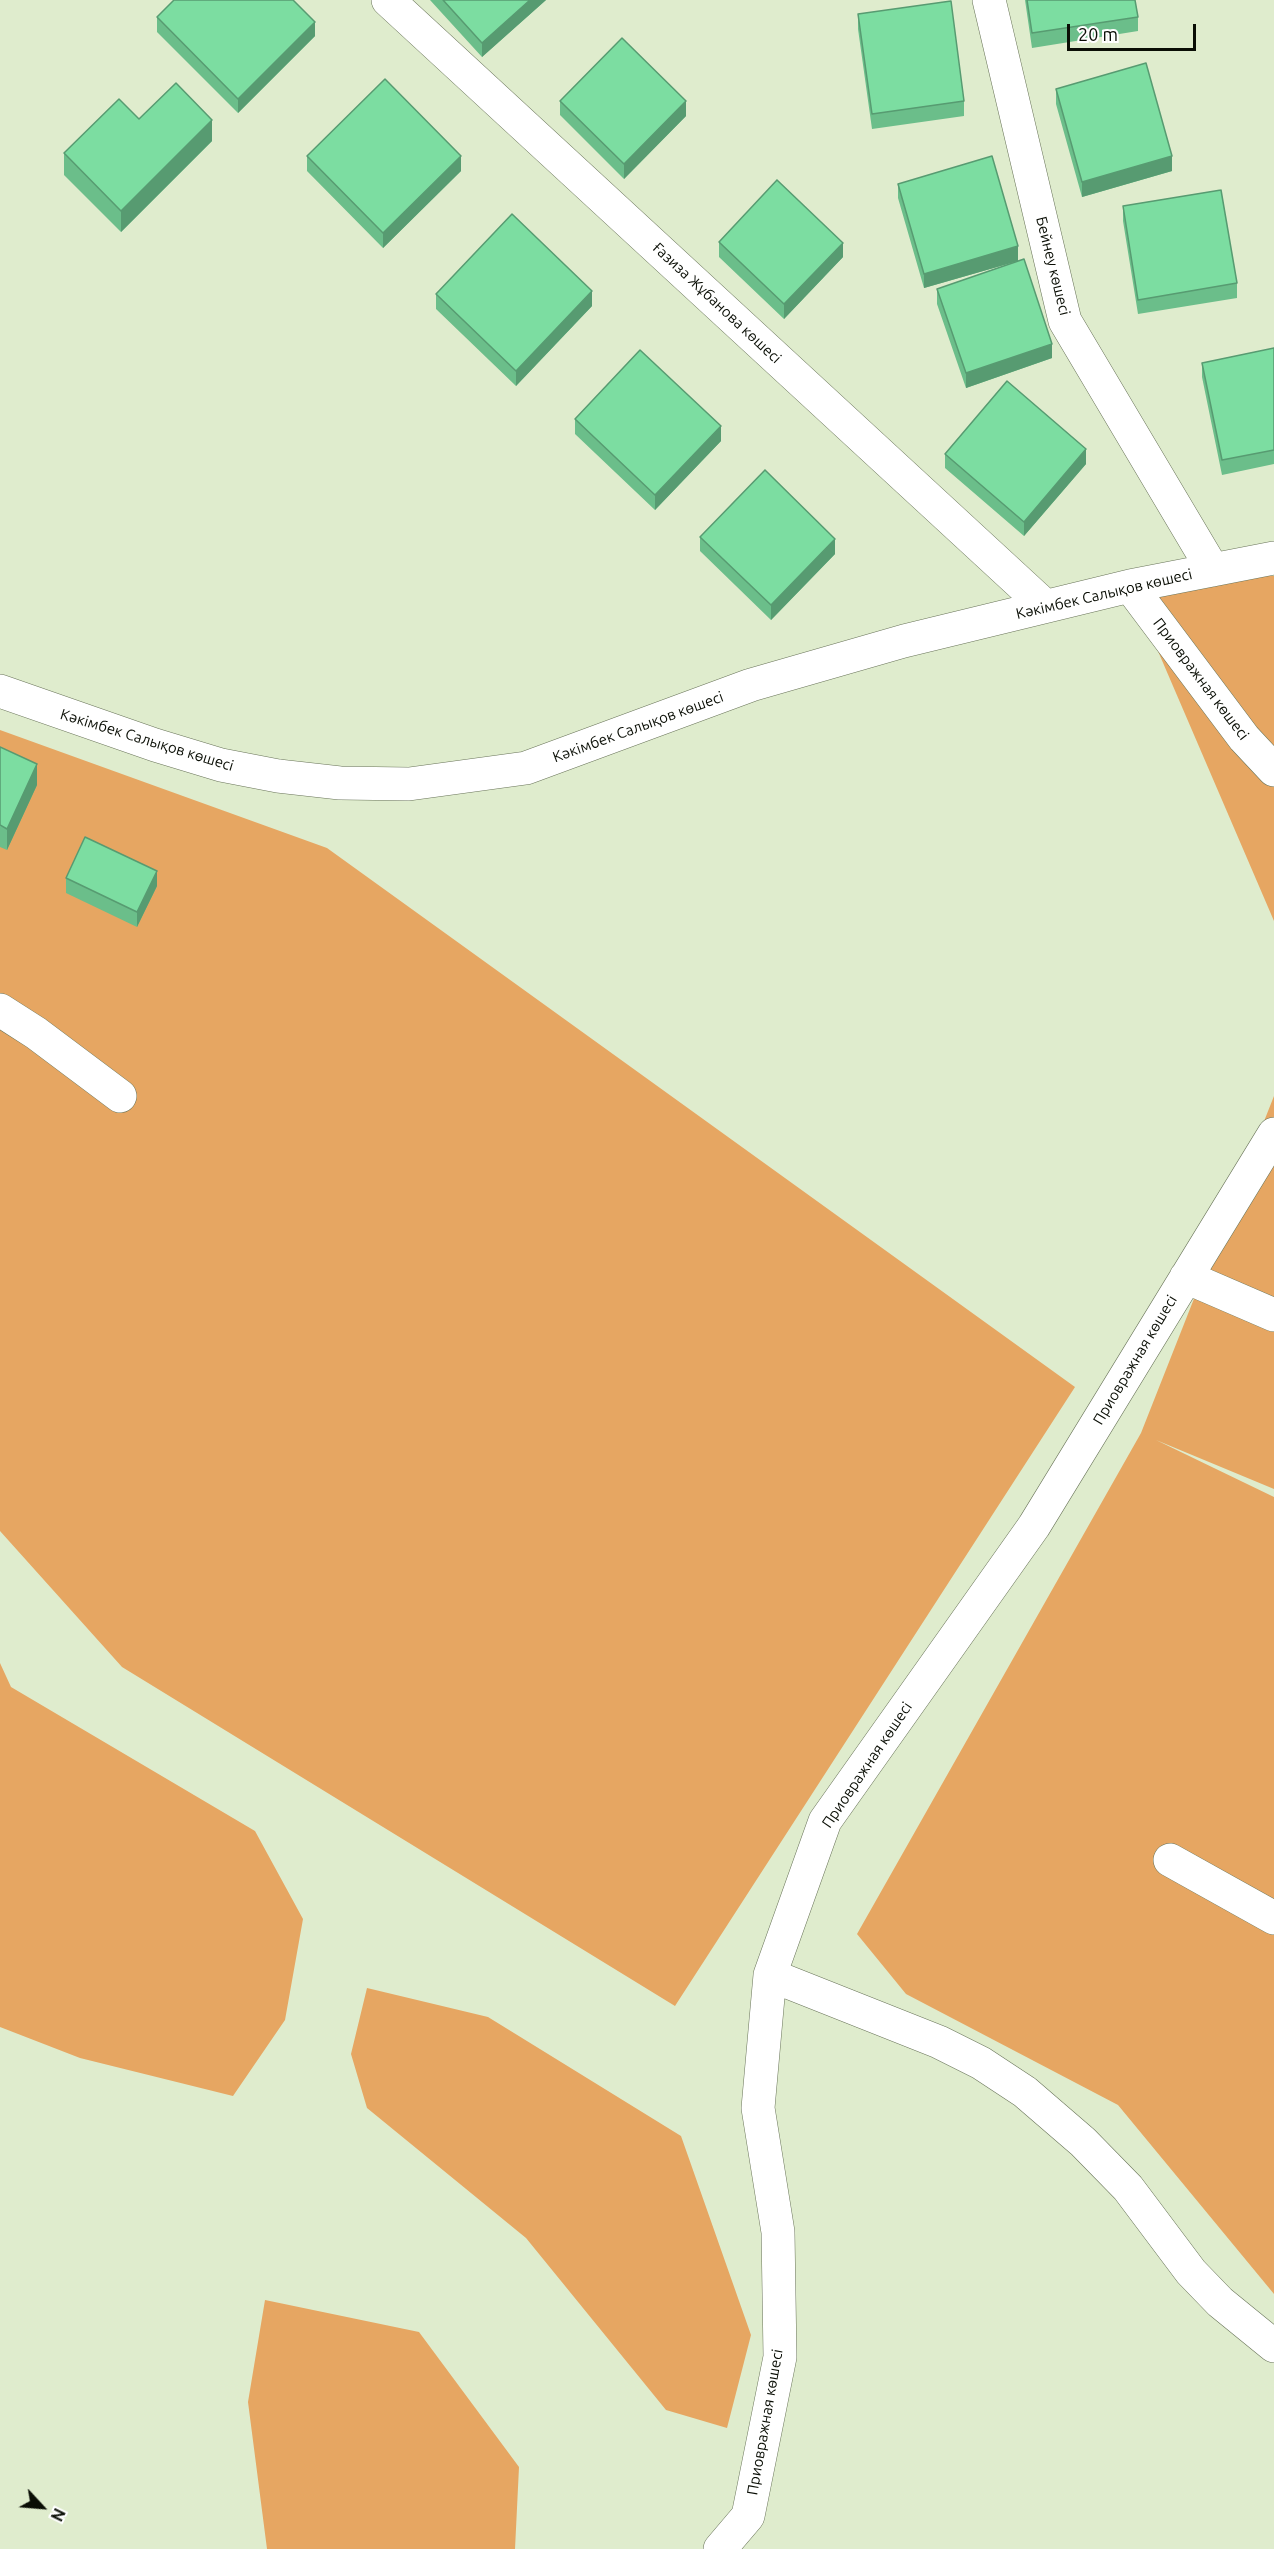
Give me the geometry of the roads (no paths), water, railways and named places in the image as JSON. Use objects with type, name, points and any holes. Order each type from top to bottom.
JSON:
[{"type":"street","name":"Ғазиза Жұбанова көшесі","points":[[388,0],[1045,606]]},
{"type":"street","name":"Бейнеу көшесі","points":[[989,0],[1065,321],[1213,570]]},
{"type":"street","name":"Кәкімбек Салықов көшесі","points":[[0,691],[221,765],[278,776],[340,783],[409,784],[526,768],[751,685],[904,640],[1130,586],[1274,558]]},
{"type":"street","name":"Приовражная көшесі","points":[[1130,586],[1244,738],[1274,770]]},
{"type":"street","points":[[0,1010],[36,1033],[120,1096]]},
{"type":"street","name":"Приовражная көшесі","points":[[720,2549],[747,2516],[780,2357],[778,2232],[758,2108],[770,1975],[825,1821],[1034,1526],[1274,1134]]},
{"type":"street","points":[[1186,1276],[1274,1315]]},
{"type":"street","points":[[1170,1860],[1274,1918]]},
{"type":"street","points":[[770,1975],[939,2042],[981,2064],[1025,2092],[1083,2142],[1128,2188],[1191,2272],[1220,2302],[1274,2346]]}]
